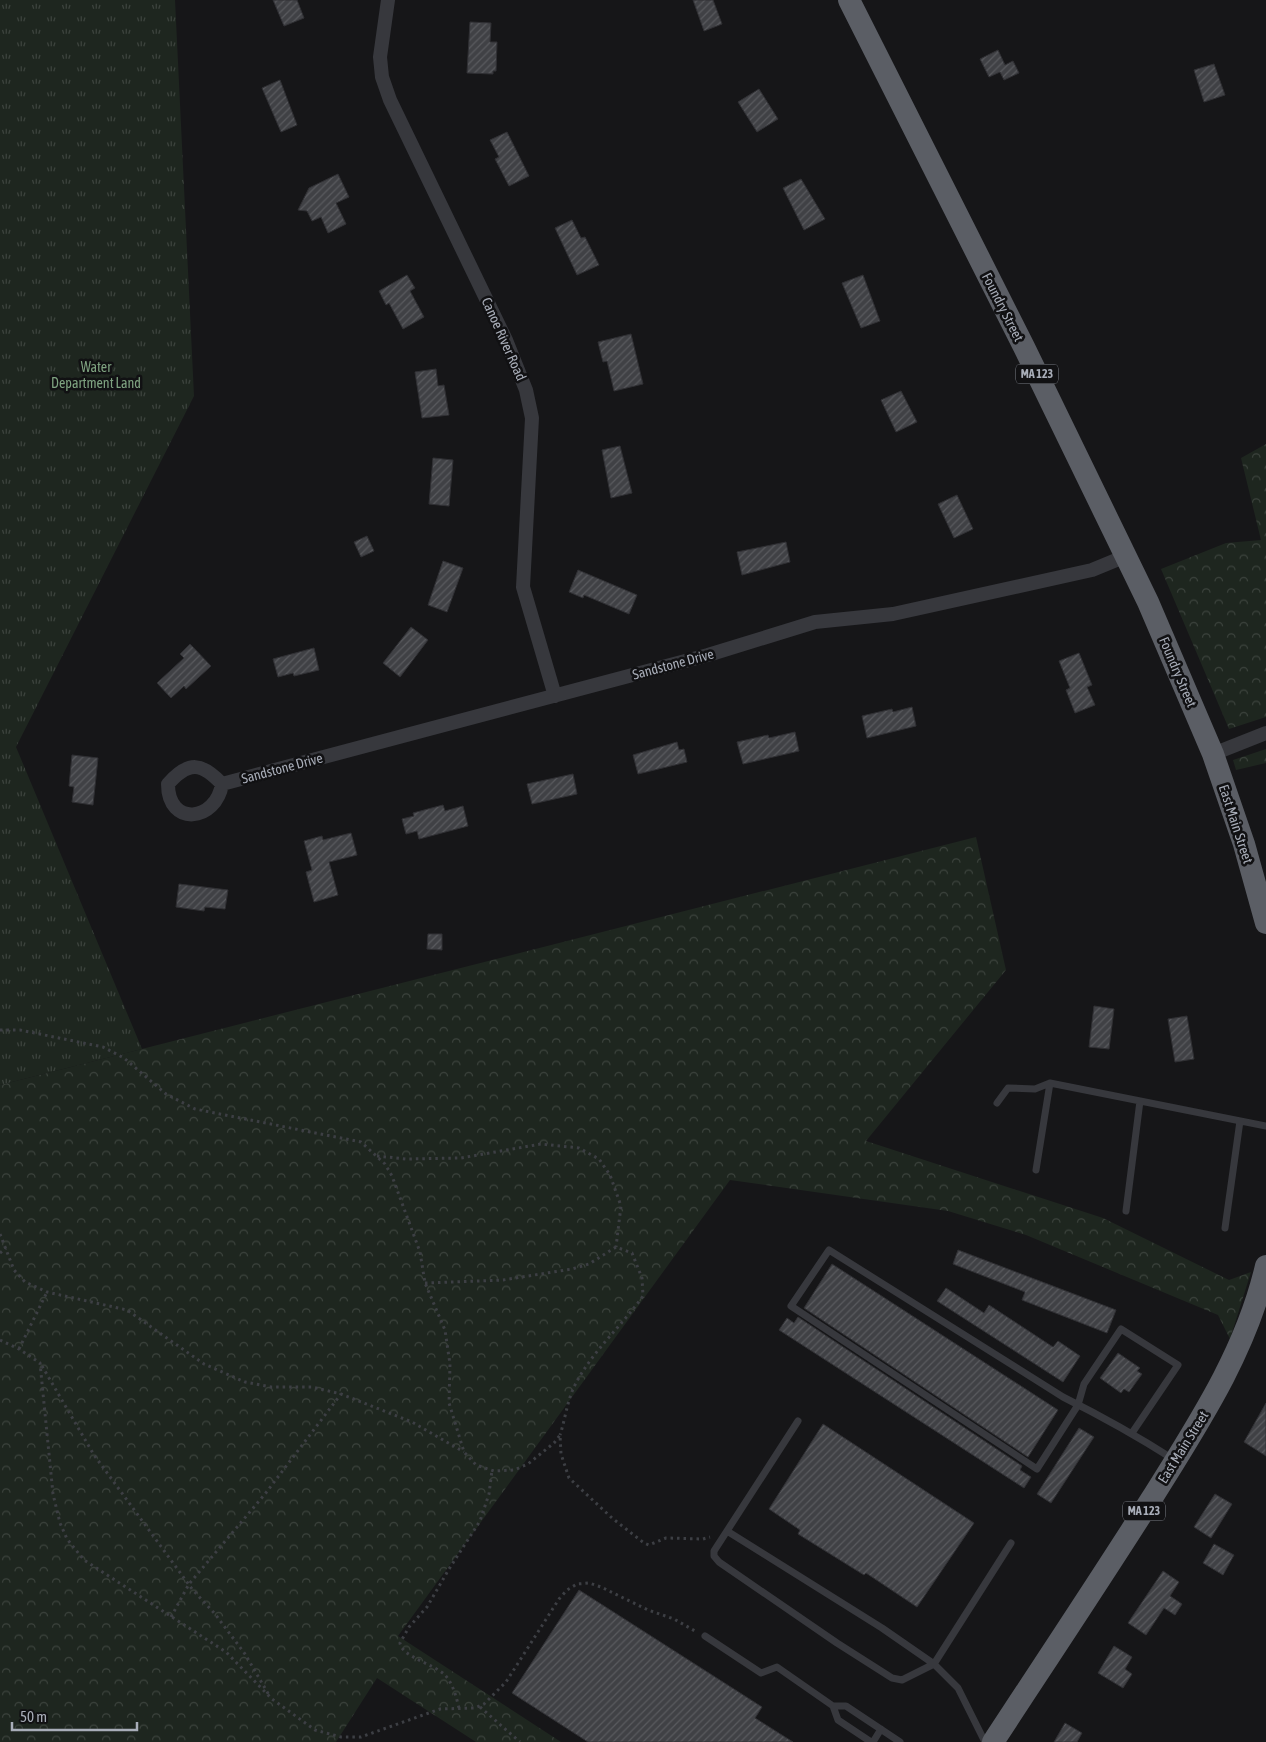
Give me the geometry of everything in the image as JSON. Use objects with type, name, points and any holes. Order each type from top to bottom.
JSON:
[{"type":"highway","name":"Foundry Street","points":[[849,0],[1024,347],[1126,556],[1148,602],[1213,754]]},
{"type":"highway","name":"East Main Street","points":[[1213,754],[1263,897],[1266,923]]},
{"type":"highway","name":"East Main Street","points":[[993,1742],[1176,1460],[1215,1395],[1239,1347],[1253,1311],[1266,1266]]},
{"type":"street","name":"Canoe River Road","points":[[388,0],[380,57],[382,77],[390,100],[506,340],[526,390],[532,418],[523,587],[555,696]]},
{"type":"street","name":"Sandstone Drive","points":[[222,784],[555,696],[815,622],[894,614],[1092,570],[1126,556]]},
{"type":"street","points":[[1213,754],[1266,733]]},
{"type":"lane","points":[[1036,1170],[1050,1083]]},
{"type":"lane","points":[[997,1103],[1008,1088],[1035,1089],[1050,1083],[1266,1126]]},
{"type":"lane","points":[[1126,1212],[1140,1100]]},
{"type":"lane","points":[[1225,1228],[1240,1121]]},
{"type":"lane","points":[[1132,1434],[1178,1365],[1121,1329],[1084,1384],[1078,1405],[1037,1469],[790,1306],[829,1250],[1063,1397],[1078,1405],[1132,1434],[1176,1460]]},
{"type":"lane","points":[[798,1421],[714,1551],[715,1558],[837,1643],[897,1680],[907,1679],[934,1664],[1011,1543]]},
{"type":"lane","points":[[727,1531],[882,1628],[934,1664],[958,1688],[985,1742]]},
{"type":"lane","points":[[704,1636],[761,1672],[777,1667],[833,1706],[846,1706],[900,1742]]},
{"type":"lane","points":[[833,1706],[838,1720],[872,1742],[881,1729]]},
{"type":"path","points":[[0,1030],[20,1030],[103,1047],[124,1058],[166,1094],[195,1109],[361,1142],[377,1156],[392,1176],[420,1252],[426,1283],[445,1330],[450,1364],[449,1403],[464,1452]]},
{"type":"path","points":[[377,1156],[406,1159],[461,1158],[541,1144],[579,1148],[599,1159],[610,1175],[620,1206],[616,1247]]},
{"type":"path","points":[[0,1234],[14,1270],[25,1282],[47,1292],[127,1310],[204,1364],[245,1382],[271,1387],[312,1387],[341,1394],[412,1422],[464,1452],[476,1465],[492,1470],[514,1470],[528,1464],[554,1443],[560,1435]]},
{"type":"path","points":[[426,1283],[503,1280],[572,1269],[589,1264],[616,1247]]},
{"type":"path","points":[[616,1247],[632,1253],[642,1278],[643,1296],[606,1340],[574,1389],[560,1435],[561,1454],[569,1478],[612,1518],[650,1545],[666,1538],[704,1539],[727,1531]]},
{"type":"path","points":[[0,1253],[6,1248]]},
{"type":"path","points":[[20,1349],[47,1292]]},
{"type":"path","points":[[0,1340],[20,1349],[40,1363],[94,1455],[189,1584],[245,1654],[272,1699]]},
{"type":"path","points":[[40,1363],[53,1494],[60,1523],[67,1539],[84,1560],[226,1652],[272,1699],[315,1730],[341,1737],[361,1737],[440,1709],[480,1707],[490,1700],[506,1682],[559,1599],[567,1590],[577,1584],[589,1583],[601,1587],[648,1610],[674,1619],[704,1636]]},
{"type":"path","points":[[171,1617],[189,1584],[265,1494],[341,1394]]},
{"type":"path","points":[[459,1708],[455,1693],[444,1674],[404,1651],[400,1643],[409,1627],[427,1607],[480,1522],[489,1494],[492,1470]]},
{"type":"path","points":[[480,1707],[520,1742]]},
{"type":"green space","name":"Water Department Land","points":[[0,0],[175,0],[194,396],[16,747],[142,1049],[0,1085]]},
{"type":"green space","points":[[1266,444],[1266,717],[1229,729],[1161,569],[1226,543],[1261,540],[1241,458]]},
{"type":"green space","points":[[1266,749],[1266,763],[1236,770],[1233,760]]},
{"type":"green space","points":[[976,837],[1006,970],[866,1141],[1103,1218],[1229,1280],[1251,1272],[1230,1339],[1218,1315],[1026,1235],[948,1211],[730,1180],[398,1636],[561,1742],[476,1742],[377,1678],[336,1742],[0,1742],[0,1085]]},
{"type":"building","points":[[273,0],[297,0],[304,18],[284,26]]},
{"type":"building","points":[[693,0],[713,0],[722,24],[704,31]]},
{"type":"building","points":[[470,22],[491,23],[490,42],[497,42],[496,71],[493,71],[493,74],[467,73]]},
{"type":"building","points":[[998,50],[1005,65],[1013,61],[1019,73],[1004,80],[1000,72],[989,77],[980,59]]},
{"type":"building","points":[[1214,64],[1225,95],[1204,102],[1194,70]]},
{"type":"building","points":[[280,80],[297,125],[281,132],[262,88]]},
{"type":"building","points":[[759,89],[778,119],[757,132],[738,102]]},
{"type":"building","points":[[507,132],[529,176],[509,186],[495,159],[499,157],[490,140]]},
{"type":"building","points":[[338,174],[349,197],[336,203],[346,224],[328,233],[321,217],[312,221],[307,211],[298,210],[309,188]]},
{"type":"building","points":[[801,179],[825,219],[804,230],[783,188]]},
{"type":"building","points":[[572,220],[581,238],[585,237],[599,265],[577,275],[555,228]]},
{"type":"building","points":[[407,275],[415,288],[410,291],[424,317],[403,329],[389,303],[386,305],[379,291]]},
{"type":"building","points":[[863,275],[880,321],[861,328],[842,283]]},
{"type":"building","points":[[631,334],[643,384],[614,391],[607,361],[603,362],[598,342]]},
{"type":"building","points":[[436,369],[438,386],[444,385],[449,415],[422,418],[415,372]]},
{"type":"building","points":[[901,391],[917,422],[896,432],[881,400]]},
{"type":"building","points":[[620,446],[632,493],[611,498],[602,450]]},
{"type":"building","points":[[433,458],[453,460],[449,506],[429,504]]},
{"type":"building","points":[[957,495],[973,529],[954,538],[938,504]]},
{"type":"building","points":[[367,536],[374,551],[361,557],[354,542]]},
{"type":"building","points":[[786,542],[790,562],[742,575],[737,552]]},
{"type":"building","points":[[443,561],[463,568],[447,612],[428,605]]},
{"type":"building","points":[[578,570],[637,595],[629,614],[584,595],[583,598],[569,592]]},
{"type":"building","points":[[411,627],[428,640],[400,677],[383,663]]},
{"type":"building","points":[[190,644],[211,666],[186,689],[184,686],[171,698],[157,683],[184,658],[180,654]]},
{"type":"building","points":[[314,648],[319,670],[294,676],[293,673],[278,677],[273,659]]},
{"type":"building","points":[[1079,653],[1092,685],[1087,687],[1095,705],[1075,713],[1066,690],[1070,688],[1059,661]]},
{"type":"building","points":[[912,707],[916,726],[867,738],[862,716],[892,709],[893,712]]},
{"type":"building","points":[[795,732],[799,751],[743,764],[737,742],[768,735],[769,738]]},
{"type":"building","points":[[677,742],[679,750],[684,749],[687,762],[638,774],[633,755]]},
{"type":"building","points":[[72,755],[98,758],[93,805],[72,802],[74,787],[69,786]]},
{"type":"building","points":[[573,774],[577,794],[532,804],[527,784]]},
{"type":"building","points":[[443,805],[445,811],[463,806],[468,826],[419,839],[417,831],[406,834],[402,819],[414,816],[413,813]]},
{"type":"building","points":[[351,833],[357,855],[329,862],[338,895],[314,902],[306,872],[312,870],[304,841],[322,836],[323,840]]},
{"type":"building","points":[[179,884],[228,890],[225,909],[205,907],[204,911],[176,907]]},
{"type":"building","points":[[428,934],[442,934],[442,950],[427,949]]},
{"type":"building","points":[[1094,1006],[1114,1009],[1109,1049],[1089,1047]]},
{"type":"building","points":[[1187,1016],[1194,1059],[1175,1062],[1168,1019]]},
{"type":"building","points":[[958,1250],[1116,1310],[1107,1333],[1022,1300],[1025,1292],[953,1264]]},
{"type":"building","points":[[832,1264],[1058,1410],[1028,1457],[804,1308]]},
{"type":"building","points":[[946,1288],[984,1313],[989,1305],[1053,1347],[1058,1341],[1080,1356],[1063,1382],[937,1301]]},
{"type":"building","points":[[798,1317],[1022,1466],[1020,1470],[1031,1477],[1024,1488],[779,1330],[787,1318],[794,1323]]},
{"type":"building","points":[[1118,1353],[1140,1368],[1137,1371],[1142,1374],[1129,1392],[1124,1389],[1121,1393],[1100,1378]]},
{"type":"building","points":[[1266,1403],[1266,1456],[1244,1442]]},
{"type":"building","points":[[823,1424],[974,1523],[917,1607],[866,1573],[864,1575],[798,1534],[800,1530],[769,1509]]},
{"type":"building","points":[[1079,1428],[1094,1437],[1051,1503],[1037,1494]]},
{"type":"building","points":[[1215,1494],[1232,1504],[1211,1538],[1194,1527]]},
{"type":"building","points":[[1214,1544],[1234,1555],[1223,1575],[1203,1563]]},
{"type":"building","points":[[1163,1571],[1179,1582],[1170,1596],[1182,1604],[1175,1615],[1164,1608],[1146,1635],[1128,1623]]},
{"type":"building","points":[[579,1590],[762,1707],[755,1718],[793,1742],[588,1742],[512,1693]]},
{"type":"building","points":[[1114,1646],[1132,1657],[1125,1669],[1132,1674],[1123,1688],[1098,1673]]},
{"type":"building","points":[[1065,1723],[1082,1733],[1077,1742],[1054,1742]]}]
